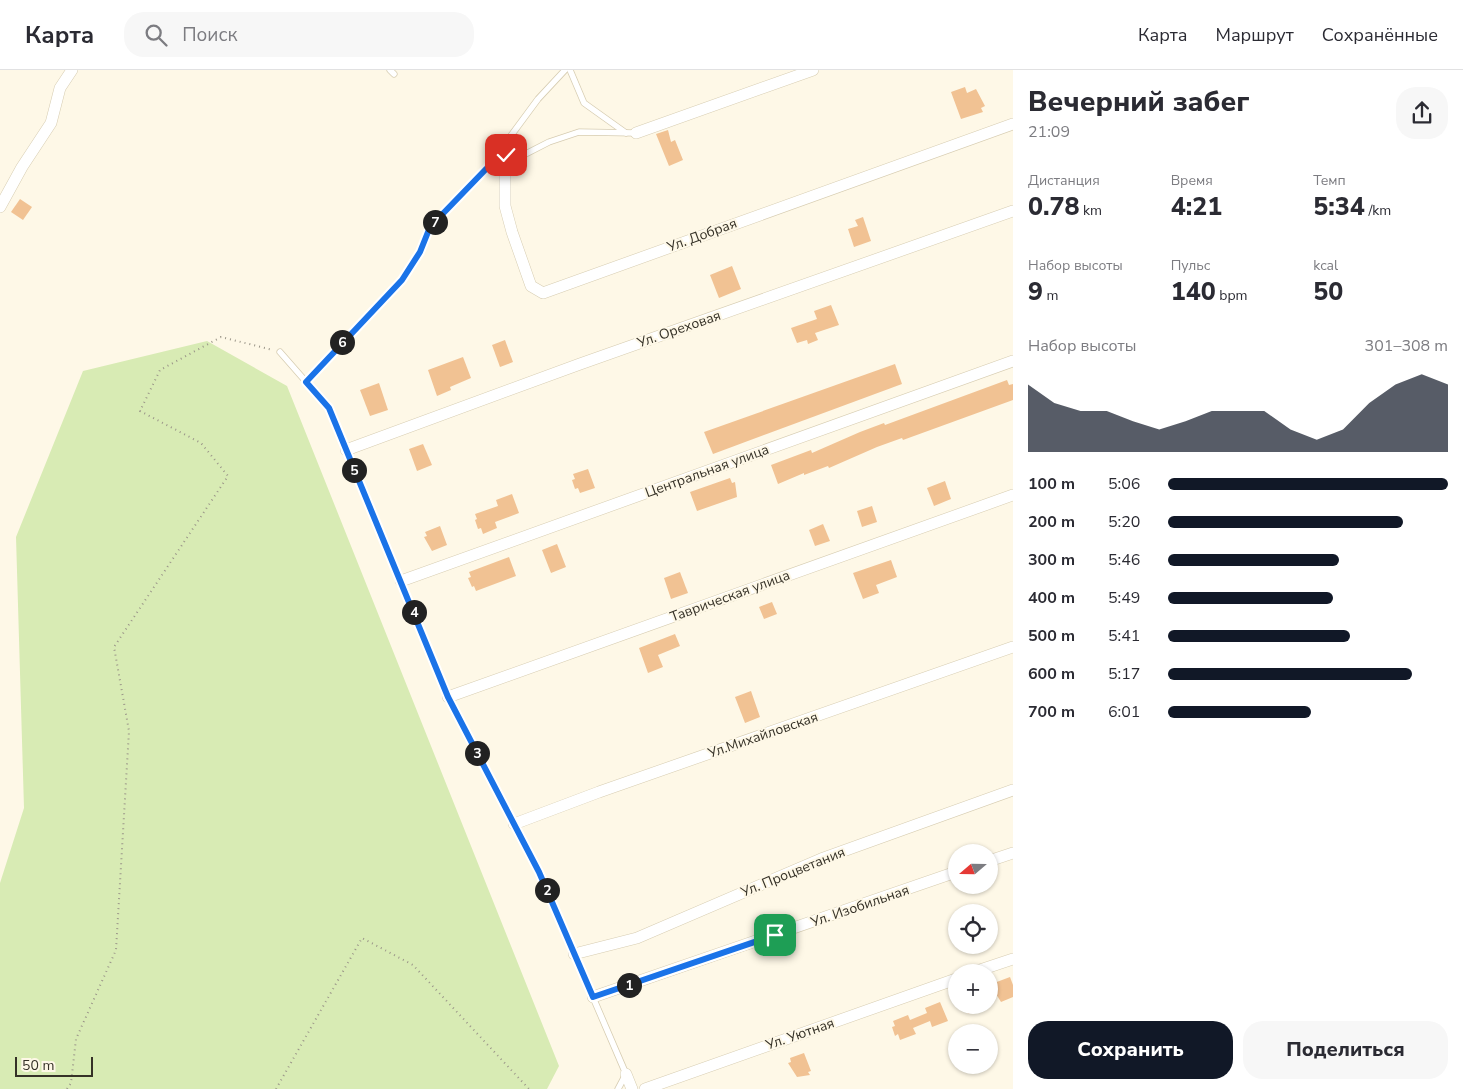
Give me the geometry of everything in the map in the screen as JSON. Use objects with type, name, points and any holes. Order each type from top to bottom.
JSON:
[{"type":"street","points":[[0,206],[22,167],[51,123],[60,88],[72,70]]},
{"type":"street","points":[[631,133],[813,70]]},
{"type":"street","name":"Ул. Добрая","points":[[505,144],[505,206],[531,286],[543,293],[1013,124]]},
{"type":"street","name":"Ул. Ореховая","points":[[346,450],[580,364],[1013,211]]},
{"type":"street","name":"Центральная улица","points":[[401,581],[1013,361]]},
{"type":"street","name":"Таврическая улица","points":[[448,697],[1013,495]]},
{"type":"street","name":"Ул.Михайловская","points":[[514,824],[1013,647]]},
{"type":"street","name":"Ул. Процветания","points":[[574,954],[638,938],[821,859],[1013,790]]},
{"type":"street","points":[[998,858],[1013,853]]},
{"type":"street","name":"Ул. Изобильная","points":[[593,997],[948,875]]},
{"type":"street","points":[[998,964],[1013,959]]},
{"type":"street","name":"Ул. Уютная","points":[[645,1089],[948,982]]},
{"type":"street","points":[[626,1074],[632,1089]]},
{"type":"lane","points":[[306,382],[402,280],[420,252],[430,227],[487,168],[538,99],[565,70]]},
{"type":"lane","points":[[570,70],[584,103],[631,133]]},
{"type":"lane","points":[[506,164],[549,142],[579,132],[631,133]]},
{"type":"lane","points":[[280,352],[329,408],[448,697],[539,872],[626,1074],[618,1089]]},
{"type":"path","points":[[67,1089],[71,1083],[76,1040],[116,950],[129,731],[114,647],[228,476],[201,443],[140,411],[160,370],[221,337],[280,352]]},
{"type":"path","points":[[276,1089],[362,938],[413,965],[529,1089]]},
{"type":"green space","points":[[207,341],[287,386],[559,1066],[547,1089],[0,1089],[0,883],[24,808],[16,537],[83,371]]},
{"type":"building","points":[[965,87],[967,93],[976,89],[985,106],[981,108],[983,112],[961,119],[951,92]]},
{"type":"building","points":[[668,130],[671,142],[675,140],[683,160],[669,166],[656,134]]},
{"type":"building","points":[[20,199],[32,207],[23,220],[11,212]]},
{"type":"building","points":[[863,217],[871,241],[854,247],[848,229],[858,226],[855,220]]},
{"type":"building","points":[[732,266],[741,289],[719,298],[710,275]]},
{"type":"building","points":[[831,305],[839,325],[815,333],[818,340],[808,344],[807,340],[797,343],[791,328],[817,319],[814,311]]},
{"type":"building","points":[[505,340],[513,362],[500,367],[492,345]]},
{"type":"building","points":[[463,357],[471,378],[450,387],[451,390],[437,396],[428,370]]},
{"type":"building","points":[[895,364],[902,384],[713,454],[704,432]]},
{"type":"building","points":[[1007,380],[1009,385],[1013,384],[1013,400],[903,440],[902,438],[877,447],[829,468],[828,466],[804,475],[804,473],[778,484],[771,465],[811,450],[812,453],[884,423],[885,425]]},
{"type":"building","points":[[379,383],[388,410],[370,416],[360,390]]},
{"type":"building","points":[[423,444],[432,465],[417,471],[409,449]]},
{"type":"building","points":[[588,469],[595,488],[580,493],[578,488],[575,489],[572,480],[575,479],[573,474]]},
{"type":"building","points":[[730,478],[732,483],[735,482],[737,497],[697,511],[690,492]]},
{"type":"building","points":[[945,481],[951,499],[934,506],[927,488]]},
{"type":"building","points":[[512,494],[519,513],[495,522],[497,528],[483,534],[481,528],[478,529],[475,514],[498,506],[496,500]]},
{"type":"building","points":[[872,506],[877,522],[862,527],[857,511]]},
{"type":"building","points":[[823,524],[830,541],[815,546],[809,530]]},
{"type":"building","points":[[440,526],[447,545],[432,551],[424,537],[427,536],[425,532]]},
{"type":"building","points":[[557,544],[566,567],[551,573],[542,550]]},
{"type":"building","points":[[509,557],[516,576],[476,591],[474,586],[472,587],[468,578],[471,577],[469,572]]},
{"type":"building","points":[[891,560],[897,577],[876,585],[879,593],[863,599],[853,573]]},
{"type":"building","points":[[680,572],[688,593],[671,599],[664,578]]},
{"type":"building","points":[[772,602],[777,614],[764,619],[759,607]]},
{"type":"building","points":[[675,634],[680,646],[658,655],[663,667],[648,673],[639,648]]},
{"type":"building","points":[[751,691],[760,717],[745,723],[735,697]]},
{"type":"building","points":[[1010,977],[1013,985],[1013,997],[1001,1002],[998,997],[998,982]]},
{"type":"building","points":[[940,1002],[948,1021],[932,1027],[930,1021],[913,1028],[916,1034],[900,1040],[898,1034],[895,1036],[892,1027],[895,1026],[893,1021],[908,1015],[910,1020],[927,1013],[925,1008]]},
{"type":"building","points":[[804,1053],[811,1071],[808,1072],[810,1075],[797,1077],[788,1063],[791,1062],[790,1058]]},
{"type":"route","points":[[506,155],[505,144],[487,168],[430,227],[420,252],[402,280],[306,382],[329,408],[448,697],[539,872],[593,997],[775,935]]}]
